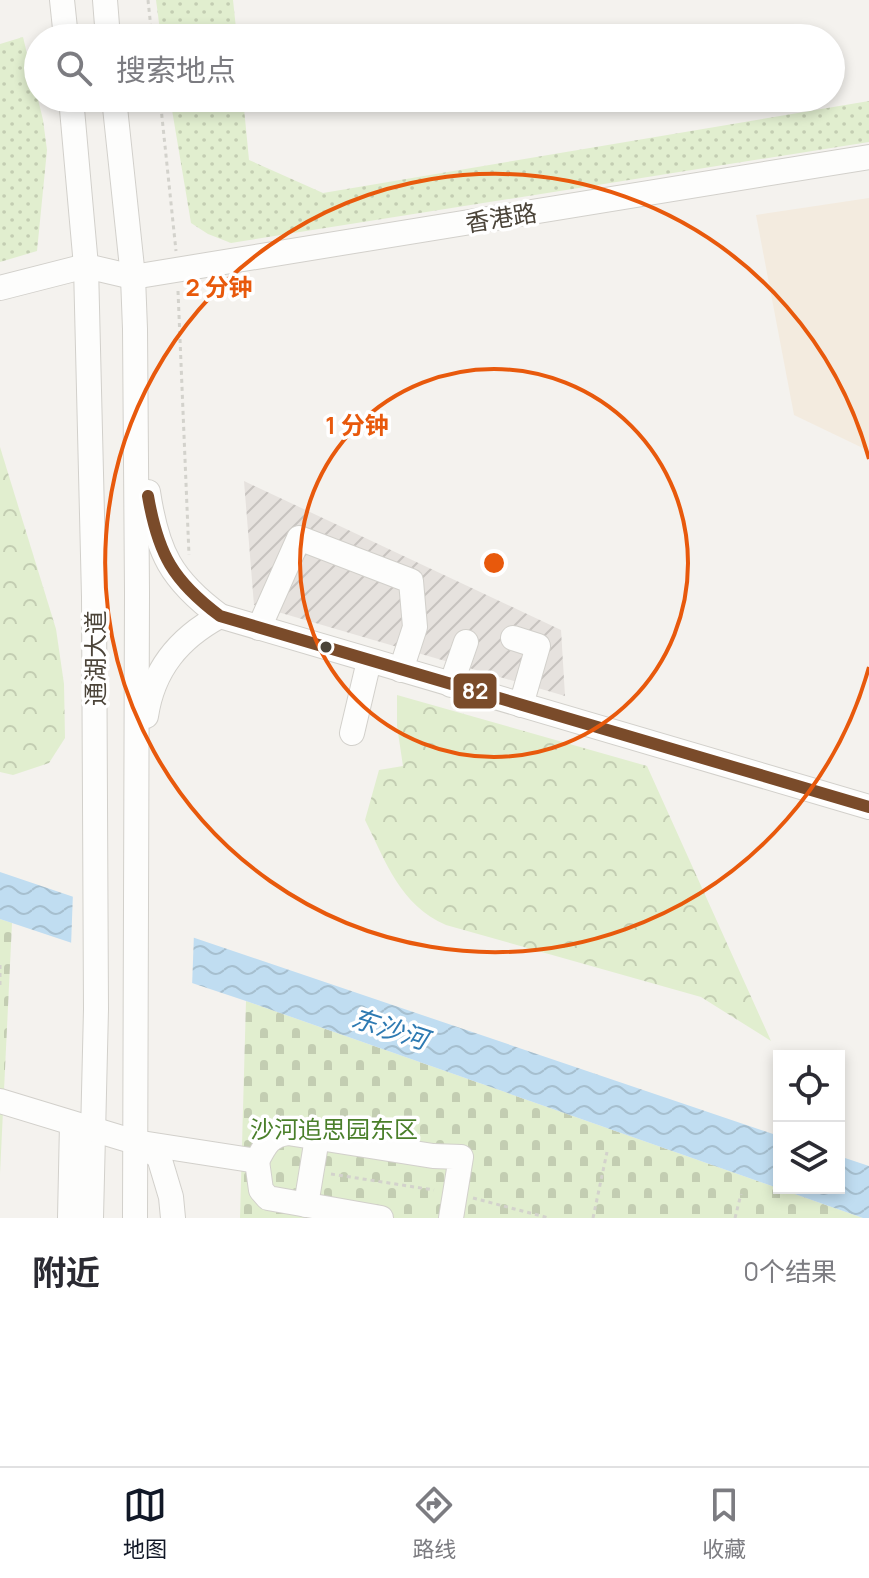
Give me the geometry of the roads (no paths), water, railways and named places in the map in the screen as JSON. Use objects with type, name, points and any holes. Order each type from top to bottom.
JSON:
[{"type":"street","points":[[62,0],[65,24]]},
{"type":"street","points":[[105,0],[107,24]]},
{"type":"street","name":"通湖大道","points":[[72,112],[86,266],[94,581],[96,1009],[82,1127],[91,1218]]},
{"type":"street","name":"通湖大道","points":[[115,112],[133,277],[135,367],[135,1142]]},
{"type":"street","name":"香港路","points":[[133,277],[869,157]]},
{"type":"street","points":[[0,288],[86,266],[133,277]]},
{"type":"street","points":[[135,367],[152,521],[174,574],[191,595],[220,616],[869,807]]},
{"type":"street","points":[[259,628],[299,538],[411,581],[415,627],[401,670]]},
{"type":"street","points":[[137,779],[148,707],[155,681],[166,659],[185,640],[220,616]]},
{"type":"street","points":[[513,638],[538,646],[521,705]]},
{"type":"street","points":[[451,685],[466,642]]},
{"type":"street","points":[[352,733],[369,661]]},
{"type":"street","points":[[0,1101],[135,1142],[257,1161]]},
{"type":"street","points":[[70,1218],[82,1127]]},
{"type":"street","points":[[381,1218],[268,1198],[261,1190],[257,1161],[268,1140],[277,1134],[433,1156],[461,1157],[451,1218]]},
{"type":"street","points":[[306,1205],[317,1138]]},
{"type":"street","points":[[135,1142],[135,1218]]},
{"type":"street","points":[[135,1142],[159,1157],[171,1197],[173,1218]]},
{"type":"water","name":"东沙河","points":[[0,872],[773,1134],[773,1186],[246,1001],[0,919]]},
{"type":"water","points":[[845,1158],[869,1166],[869,1218],[795,1194],[845,1194]]},
{"type":"park label","name":"沙河追思园东区","points":[[334,1128]]}]
